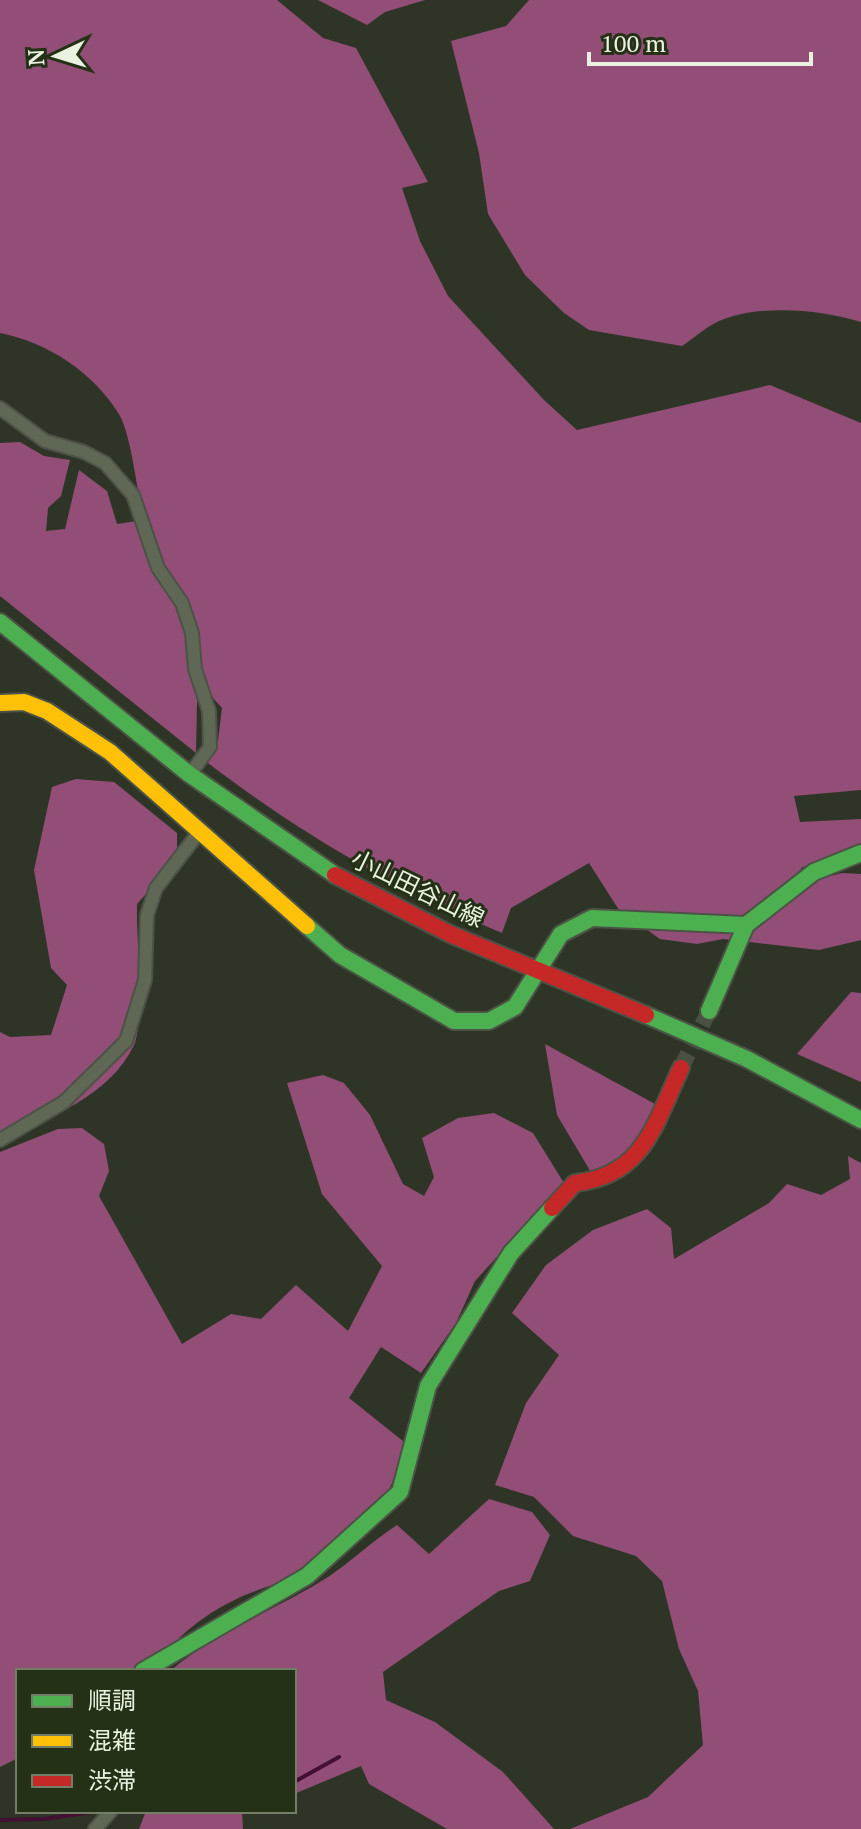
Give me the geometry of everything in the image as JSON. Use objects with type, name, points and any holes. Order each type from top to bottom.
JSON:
[{"type":"street","points":[[0,408],[45,441],[84,452],[105,463],[133,495],[158,568],[182,603],[192,633],[195,669],[209,711],[210,747],[190,774]]},
{"type":"street","name":"小山田谷山線","points":[[0,622],[190,774],[279,839],[342,878],[439,928],[745,1058],[861,1120]]},
{"type":"street","points":[[0,703],[24,702],[73,727],[110,752],[340,955],[439,1014],[471,1023],[502,1016],[515,1007],[530,989],[536,970],[561,934],[592,918],[746,925]]},
{"type":"street","points":[[0,1140],[64,1102],[126,1041],[145,980],[147,915],[156,888],[200,831]]},
{"type":"street","points":[[709,1011],[746,925],[814,872],[861,853]]},
{"type":"street","points":[[146,1669],[307,1576],[400,1492],[428,1386],[511,1253],[575,1183],[603,1180],[632,1161],[647,1141],[681,1068]]},
{"type":"street","points":[[95,1829],[109,1813]]},
{"type":"shaded area","points":[[0,0],[277,0],[323,38],[356,48],[428,182],[402,188],[420,241],[448,296],[544,400],[577,430],[770,385],[861,423],[861,790],[794,796],[800,822],[861,819],[861,844],[801,868],[800,884],[842,873],[861,874],[861,940],[819,950],[723,939],[697,944],[660,939],[619,910],[589,863],[511,908],[502,933],[422,897],[349,858],[279,814],[208,763],[218,741],[222,708],[203,687],[197,702],[196,753],[0,596],[0,443],[20,442],[44,456],[70,460],[61,496],[48,508],[46,531],[65,529],[79,470],[107,491],[117,524],[143,520],[128,437],[110,400],[83,373],[52,352],[18,337],[0,333]]},
{"type":"shaded area","points":[[318,0],[425,0],[385,12],[367,25]]},
{"type":"shaded area","points":[[529,0],[861,0],[861,322],[808,311],[753,312],[719,321],[682,346],[589,330],[564,313],[525,275],[488,214],[479,153],[451,41],[506,26]]},
{"type":"shaded area","points":[[76,779],[114,782],[177,833],[177,859],[137,904],[139,1017],[134,1045],[123,1063],[94,1092],[76,1103],[0,1137],[0,1032],[10,1037],[51,1035],[67,985],[51,968],[34,870],[52,787]]},
{"type":"shaded area","points":[[851,992],[861,993],[861,1082],[797,1054]]},
{"type":"shaded area","points":[[545,1044],[657,1105],[639,1145],[592,1174],[557,1115]]},
{"type":"shaded area","points":[[323,1075],[344,1083],[370,1115],[403,1184],[424,1196],[434,1177],[422,1138],[458,1118],[494,1113],[533,1133],[564,1183],[475,1281],[456,1323],[421,1373],[381,1347],[349,1398],[408,1445],[373,1520],[352,1545],[319,1567],[245,1595],[216,1610],[181,1636],[152,1669],[16,1669],[16,1759],[0,1767],[0,1152],[58,1129],[82,1128],[104,1144],[109,1171],[99,1196],[182,1344],[231,1314],[261,1319],[296,1285],[348,1331],[382,1266],[322,1194],[287,1083]]},
{"type":"shaded area","points":[[848,1156],[861,1163],[861,1829],[570,1829],[648,1797],[703,1745],[698,1691],[679,1649],[662,1581],[636,1556],[573,1536],[534,1497],[495,1485],[526,1403],[559,1355],[512,1313],[546,1265],[593,1230],[647,1209],[671,1228],[674,1259],[769,1203],[787,1184],[821,1195],[850,1179]]},
{"type":"shaded area","points":[[489,1499],[532,1512],[550,1535],[530,1581],[499,1591],[383,1672],[386,1700],[435,1722],[503,1772],[554,1829],[447,1829],[369,1784],[361,1766],[296,1793],[296,1669],[173,1669],[227,1632],[328,1577],[397,1525],[429,1554]]},
{"type":"shaded area","points":[[145,1813],[242,1813],[243,1829],[139,1829]]},
{"type":"waterway","points":[[296,1781],[339,1757]]},
{"type":"waterway","points":[[0,1820],[44,1819],[85,1813]]},
{"type":"tunnel","points":[[681,1068],[709,1011]]},
{"type":"traffic: fast","points":[[0,622],[189,774],[335,875]]},
{"type":"traffic: fast","points":[[709,1011],[746,925],[814,872],[861,853]]},
{"type":"traffic: fast","points":[[307,926],[340,955],[454,1021],[489,1021],[515,1007],[561,934],[592,918],[746,925]]},
{"type":"traffic: fast","points":[[646,1015],[747,1059],[861,1120]]},
{"type":"traffic: fast","points":[[146,1669],[307,1576],[400,1492],[428,1386],[511,1253],[552,1208]]},
{"type":"traffic: slow","points":[[0,703],[24,702],[47,711],[110,752],[307,926]]},
{"type":"traffic: jam","points":[[335,875],[450,934],[646,1015]]},
{"type":"traffic: jam","points":[[552,1208],[575,1183],[617,1170],[632,1158],[654,1127],[681,1068]]}]
